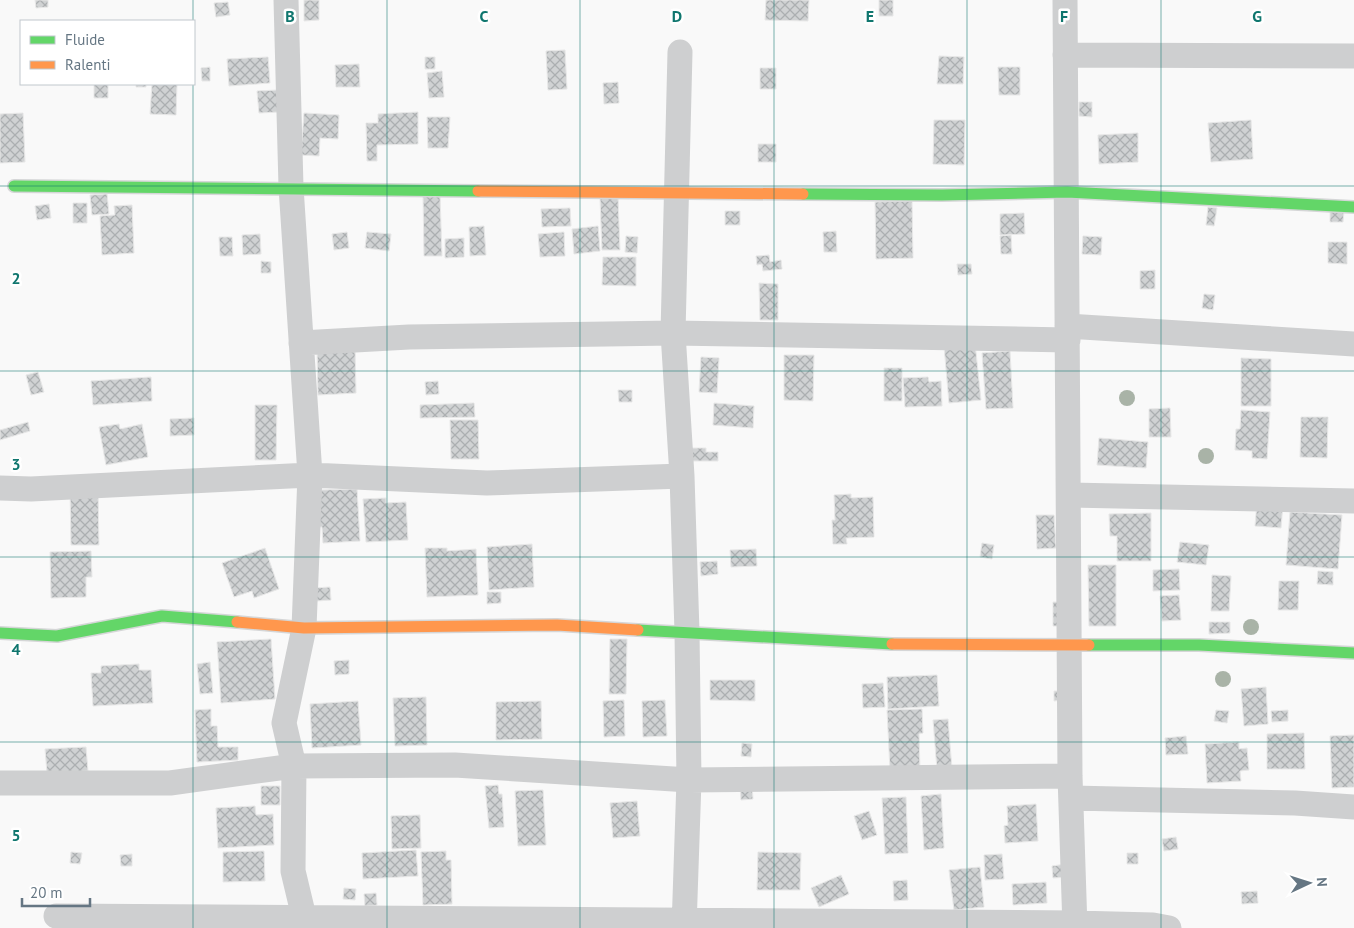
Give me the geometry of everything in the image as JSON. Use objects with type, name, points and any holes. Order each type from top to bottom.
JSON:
[{"type":"street","points":[[286,0],[291,187],[310,475],[304,628],[284,723],[294,766],[292,871],[304,918]]},
{"type":"street","points":[[1065,0],[1071,787],[1075,926]]},
{"type":"street","points":[[680,52],[673,332],[682,476],[689,780],[684,924]]},
{"type":"street","points":[[1065,55],[1354,56]]},
{"type":"street","points":[[14,186],[291,187],[942,195],[1067,192],[1354,207]]},
{"type":"street","points":[[301,343],[409,337],[673,332],[1067,333],[1354,344]]},
{"type":"street","points":[[0,488],[31,489],[310,475],[487,482],[682,476]]},
{"type":"street","points":[[1070,495],[1354,501]]},
{"type":"street","points":[[0,633],[57,636],[162,616],[304,628],[557,625],[875,644],[1199,645],[1354,653]]},
{"type":"street","points":[[0,783],[170,783],[294,766],[455,765],[689,780],[1071,787],[1354,807]]},
{"type":"street","points":[[56,916],[684,924],[1153,925],[1169,928]]},
{"type":"building","points":[[35,0],[48,0],[48,7],[36,8]]},
{"type":"building","points":[[304,0],[319,0],[319,20],[304,21]]},
{"type":"building","points":[[766,0],[809,0],[808,21],[765,20]]},
{"type":"building","points":[[879,0],[893,0],[893,16],[879,16]]},
{"type":"building","points":[[228,2],[230,15],[216,17],[214,3]]},
{"type":"building","points":[[565,50],[567,89],[548,90],[546,51]]},
{"type":"building","points":[[939,56],[964,57],[963,84],[937,84]]},
{"type":"building","points":[[268,57],[270,83],[229,86],[227,59]]},
{"type":"building","points":[[425,57],[435,57],[435,69],[425,69]]},
{"type":"building","points":[[359,64],[360,87],[336,87],[335,65]]},
{"type":"building","points":[[210,67],[210,81],[202,81],[201,68]]},
{"type":"building","points":[[998,67],[1020,67],[1020,95],[999,95]]},
{"type":"building","points":[[760,68],[776,68],[776,89],[760,89]]},
{"type":"building","points":[[442,71],[444,97],[429,98],[427,73]]},
{"type":"building","points":[[618,82],[619,103],[604,104],[603,83]]},
{"type":"building","points":[[94,85],[108,85],[108,98],[94,98]]},
{"type":"building","points":[[136,85],[146,85],[146,87],[136,87]]},
{"type":"building","points":[[152,85],[177,85],[176,115],[150,114]]},
{"type":"building","points":[[277,90],[279,112],[259,113],[257,91]]},
{"type":"building","points":[[1079,102],[1092,102],[1092,117],[1079,116]]},
{"type":"building","points":[[418,112],[418,144],[377,145],[377,161],[367,161],[366,123],[378,123],[378,114]]},
{"type":"building","points":[[23,113],[25,162],[0,163],[0,114]]},
{"type":"building","points":[[304,113],[339,115],[338,139],[320,138],[319,156],[301,155]]},
{"type":"building","points":[[427,117],[450,117],[448,148],[428,148]]},
{"type":"building","points":[[934,120],[965,120],[964,165],[933,164]]},
{"type":"building","points":[[1251,120],[1253,159],[1211,162],[1208,123]]},
{"type":"building","points":[[1138,133],[1138,162],[1099,164],[1098,135]]},
{"type":"building","points":[[758,144],[776,144],[776,162],[758,162]]},
{"type":"building","points":[[107,194],[109,214],[92,215],[90,195]]},
{"type":"building","points":[[423,195],[440,195],[442,256],[424,256]]},
{"type":"building","points":[[618,197],[620,250],[602,250],[600,198]]},
{"type":"building","points":[[912,201],[913,258],[876,259],[875,202]]},
{"type":"building","points":[[73,203],[87,203],[87,223],[73,223]]},
{"type":"building","points":[[49,204],[51,218],[37,220],[35,206]]},
{"type":"building","points":[[132,205],[134,253],[102,255],[100,216],[115,215],[114,206]]},
{"type":"building","points":[[1208,207],[1217,208],[1214,226],[1206,225]]},
{"type":"building","points":[[570,208],[571,226],[542,227],[541,209]]},
{"type":"building","points":[[1330,210],[1344,211],[1343,222],[1330,222]]},
{"type":"building","points":[[725,211],[740,211],[740,225],[725,225]]},
{"type":"building","points":[[1024,213],[1025,234],[1000,235],[1000,214]]},
{"type":"building","points":[[484,226],[486,255],[470,256],[469,227]]},
{"type":"building","points":[[598,226],[600,251],[574,254],[572,229]]},
{"type":"building","points":[[836,231],[837,252],[824,252],[823,232]]},
{"type":"building","points":[[347,232],[349,248],[334,250],[332,234]]},
{"type":"building","points":[[367,232],[391,234],[389,251],[365,248]]},
{"type":"building","points":[[564,232],[565,256],[540,257],[538,234]]},
{"type":"building","points":[[260,234],[261,254],[243,255],[242,235]]},
{"type":"building","points":[[1011,235],[1012,254],[1001,254],[1000,236]]},
{"type":"building","points":[[626,236],[638,237],[637,253],[625,252]]},
{"type":"building","points":[[1083,236],[1102,237],[1101,255],[1082,254]]},
{"type":"building","points":[[219,237],[232,237],[233,256],[220,256]]},
{"type":"building","points":[[464,238],[464,257],[445,258],[445,239]]},
{"type":"building","points":[[1328,242],[1347,242],[1347,264],[1328,263]]},
{"type":"building","points":[[769,255],[770,262],[781,260],[782,269],[763,271],[762,264],[757,265],[756,256]]},
{"type":"building","points":[[603,257],[636,257],[636,286],[602,285]]},
{"type":"building","points":[[261,261],[271,262],[271,273],[261,273]]},
{"type":"building","points":[[957,264],[971,264],[972,274],[958,275]]},
{"type":"building","points":[[1155,270],[1155,289],[1140,289],[1140,271]]},
{"type":"building","points":[[759,283],[778,284],[778,320],[760,320]]},
{"type":"building","points":[[1204,294],[1215,295],[1213,310],[1202,308]]},
{"type":"building","points":[[975,343],[981,400],[949,403],[944,346]]},
{"type":"building","points":[[355,347],[356,393],[318,395],[317,348]]},
{"type":"building","points":[[1010,351],[1013,408],[986,409],[982,353]]},
{"type":"building","points":[[784,355],[814,355],[813,401],[784,400]]},
{"type":"building","points":[[701,357],[719,358],[717,393],[699,392]]},
{"type":"building","points":[[1241,358],[1271,359],[1271,406],[1241,406]]},
{"type":"building","points":[[884,368],[902,368],[902,401],[884,401]]},
{"type":"building","points":[[38,372],[44,392],[31,395],[26,375]]},
{"type":"building","points":[[151,377],[152,401],[93,405],[91,381]]},
{"type":"building","points":[[928,377],[929,382],[941,381],[942,406],[905,407],[903,378]]},
{"type":"building","points":[[438,381],[439,394],[426,395],[425,382]]},
{"type":"building","points":[[618,390],[632,390],[632,402],[619,402]]},
{"type":"building","points":[[474,403],[475,417],[420,418],[420,405]]},
{"type":"building","points":[[714,403],[754,406],[753,428],[713,425]]},
{"type":"building","points":[[255,405],[277,405],[276,460],[255,460]]},
{"type":"building","points":[[1170,408],[1171,437],[1149,437],[1149,409]]},
{"type":"building","points":[[1241,410],[1270,412],[1267,459],[1252,458],[1252,451],[1235,450],[1236,429],[1240,429]]},
{"type":"building","points":[[1301,417],[1328,417],[1327,458],[1300,457]]},
{"type":"building","points":[[194,418],[194,435],[170,436],[170,419]]},
{"type":"building","points":[[450,420],[478,420],[479,459],[451,459]]},
{"type":"building","points":[[28,422],[30,431],[0,440],[0,430]]},
{"type":"building","points":[[119,424],[120,429],[142,424],[148,457],[106,465],[99,427]]},
{"type":"building","points":[[1099,438],[1148,442],[1146,468],[1097,465]]},
{"type":"building","points":[[686,448],[706,448],[706,452],[718,452],[718,461],[686,461]]},
{"type":"building","points":[[70,489],[98,489],[99,545],[71,545]]},
{"type":"building","points":[[357,489],[360,541],[323,543],[322,527],[313,527],[321,490]]},
{"type":"building","points":[[851,494],[851,498],[873,497],[874,537],[846,538],[847,544],[833,544],[832,520],[835,520],[834,495]]},
{"type":"building","points":[[386,498],[386,503],[406,502],[408,540],[366,542],[363,499]]},
{"type":"building","points":[[1257,502],[1283,504],[1281,528],[1255,526]]},
{"type":"building","points":[[1290,512],[1342,515],[1338,569],[1286,565]]},
{"type":"building","points":[[1151,513],[1151,561],[1117,561],[1117,536],[1110,536],[1109,514]]},
{"type":"building","points":[[1036,515],[1054,515],[1056,548],[1037,549]]},
{"type":"building","points":[[1180,542],[1209,545],[1206,565],[1177,562]]},
{"type":"building","points":[[982,543],[994,545],[992,559],[980,557]]},
{"type":"building","points":[[532,544],[534,587],[489,590],[487,547]]},
{"type":"building","points":[[265,548],[279,589],[254,598],[252,591],[234,597],[222,563]]},
{"type":"building","points":[[425,548],[447,548],[447,551],[476,549],[478,595],[427,597]]},
{"type":"building","points":[[756,549],[757,566],[731,567],[730,550]]},
{"type":"building","points":[[91,551],[92,577],[86,577],[86,597],[51,598],[50,552]]},
{"type":"building","points":[[717,561],[718,574],[701,576],[700,562]]},
{"type":"building","points":[[1088,565],[1116,565],[1116,626],[1089,626]]},
{"type":"building","points":[[1179,569],[1180,590],[1153,591],[1153,570]]},
{"type":"building","points":[[1318,571],[1333,572],[1333,585],[1317,584]]},
{"type":"building","points":[[1212,575],[1231,576],[1229,611],[1211,611]]},
{"type":"building","points":[[1279,581],[1299,581],[1298,610],[1278,610]]},
{"type":"building","points":[[330,587],[331,600],[316,601],[315,588]]},
{"type":"building","points":[[487,592],[501,592],[501,603],[487,604]]},
{"type":"building","points":[[1179,595],[1181,620],[1162,621],[1160,596]]},
{"type":"building","points":[[1053,602],[1068,602],[1068,626],[1053,626]]},
{"type":"building","points":[[1209,622],[1230,622],[1230,633],[1209,634]]},
{"type":"building","points":[[271,639],[275,699],[221,703],[217,642]]},
{"type":"building","points":[[610,639],[627,639],[626,694],[609,694]]},
{"type":"building","points":[[349,660],[349,674],[335,675],[334,661]]},
{"type":"building","points":[[210,662],[213,693],[200,694],[197,664]]},
{"type":"building","points":[[139,664],[139,670],[151,670],[153,703],[93,706],[91,673],[101,673],[101,666]]},
{"type":"building","points":[[937,675],[939,706],[888,709],[887,677]]},
{"type":"building","points":[[710,680],[755,680],[755,701],[710,700]]},
{"type":"building","points":[[883,683],[885,707],[863,708],[862,684]]},
{"type":"building","points":[[1266,687],[1268,724],[1244,726],[1241,689]]},
{"type":"building","points":[[1054,691],[1063,691],[1063,700],[1054,701]]},
{"type":"building","points":[[426,697],[427,745],[395,746],[393,698]]},
{"type":"building","points":[[624,700],[625,736],[604,737],[603,701]]},
{"type":"building","points":[[665,700],[667,736],[643,737],[642,701]]},
{"type":"building","points":[[358,701],[361,745],[312,748],[310,704]]},
{"type":"building","points":[[541,701],[542,739],[496,740],[496,702]]},
{"type":"building","points":[[211,709],[211,726],[217,726],[218,747],[238,747],[238,760],[197,762],[195,710]]},
{"type":"building","points":[[922,709],[923,733],[919,734],[920,770],[890,771],[887,710]]},
{"type":"building","points":[[1216,710],[1229,711],[1227,723],[1214,721]]},
{"type":"building","points":[[1288,710],[1288,721],[1272,722],[1271,711]]},
{"type":"building","points":[[948,719],[952,769],[937,770],[933,720]]},
{"type":"building","points":[[1304,733],[1305,769],[1267,769],[1267,734]]},
{"type":"building","points":[[1354,735],[1354,787],[1332,788],[1330,736]]},
{"type":"building","points":[[1186,736],[1188,754],[1166,755],[1165,738]]},
{"type":"building","points":[[1239,742],[1239,749],[1247,748],[1249,770],[1240,771],[1241,781],[1207,783],[1205,744]]},
{"type":"building","points":[[742,743],[752,744],[751,757],[741,756]]},
{"type":"building","points":[[86,747],[88,771],[47,773],[45,749]]},
{"type":"building","points":[[498,785],[499,794],[502,794],[504,827],[489,828],[485,786]]},
{"type":"building","points":[[752,785],[753,799],[741,800],[740,786]]},
{"type":"building","points":[[261,786],[280,786],[280,805],[261,805]]},
{"type":"building","points":[[543,790],[546,845],[518,846],[515,791]]},
{"type":"building","points":[[941,794],[944,848],[924,850],[921,796]]},
{"type":"building","points":[[906,797],[908,853],[885,854],[882,798]]},
{"type":"building","points":[[637,801],[640,836],[613,838],[610,803]]},
{"type":"building","points":[[1036,804],[1038,841],[1005,843],[1004,826],[1008,825],[1007,806]]},
{"type":"building","points":[[255,806],[256,815],[273,814],[274,845],[218,848],[216,808]]},
{"type":"building","points":[[869,811],[877,835],[862,840],[854,816]]},
{"type":"building","points":[[420,815],[421,848],[392,849],[391,816]]},
{"type":"building","points":[[1176,837],[1178,849],[1164,851],[1162,839]]},
{"type":"building","points":[[416,850],[418,876],[363,879],[362,853]]},
{"type":"building","points":[[264,851],[265,881],[223,882],[223,852]]},
{"type":"building","points":[[446,851],[446,860],[451,860],[452,904],[423,905],[421,852]]},
{"type":"building","points":[[71,852],[82,853],[80,864],[70,863]]},
{"type":"building","points":[[758,852],[801,853],[800,890],[757,890]]},
{"type":"building","points":[[1127,853],[1138,853],[1138,864],[1127,864]]},
{"type":"building","points":[[132,854],[132,866],[121,866],[120,855]]},
{"type":"building","points":[[1002,854],[1004,879],[985,880],[984,855]]},
{"type":"building","points":[[1066,864],[1068,877],[1053,878],[1052,866]]},
{"type":"building","points":[[980,867],[984,907],[954,910],[949,870]]},
{"type":"building","points":[[841,875],[849,894],[819,907],[811,888]]},
{"type":"building","points":[[907,880],[908,900],[894,901],[893,881]]},
{"type":"building","points":[[1046,882],[1047,903],[1013,905],[1012,884]]},
{"type":"building","points":[[344,888],[356,889],[355,900],[343,899]]},
{"type":"building","points":[[1257,891],[1258,903],[1242,904],[1241,892]]},
{"type":"building","points":[[376,893],[377,905],[365,906],[364,894]]},
{"type":"traffic: fast","points":[[14,186],[478,191]]},
{"type":"traffic: fast","points":[[803,194],[942,195],[1067,192],[1354,207]]},
{"type":"traffic: fast","points":[[0,633],[57,636],[162,616],[237,622]]},
{"type":"traffic: fast","points":[[638,630],[892,644]]},
{"type":"traffic: fast","points":[[1089,645],[1199,645],[1354,653]]},
{"type":"traffic: slow","points":[[478,191],[803,194]]},
{"type":"traffic: slow","points":[[237,622],[304,628],[557,625],[638,630]]},
{"type":"traffic: slow","points":[[892,644],[1089,645]]}]
